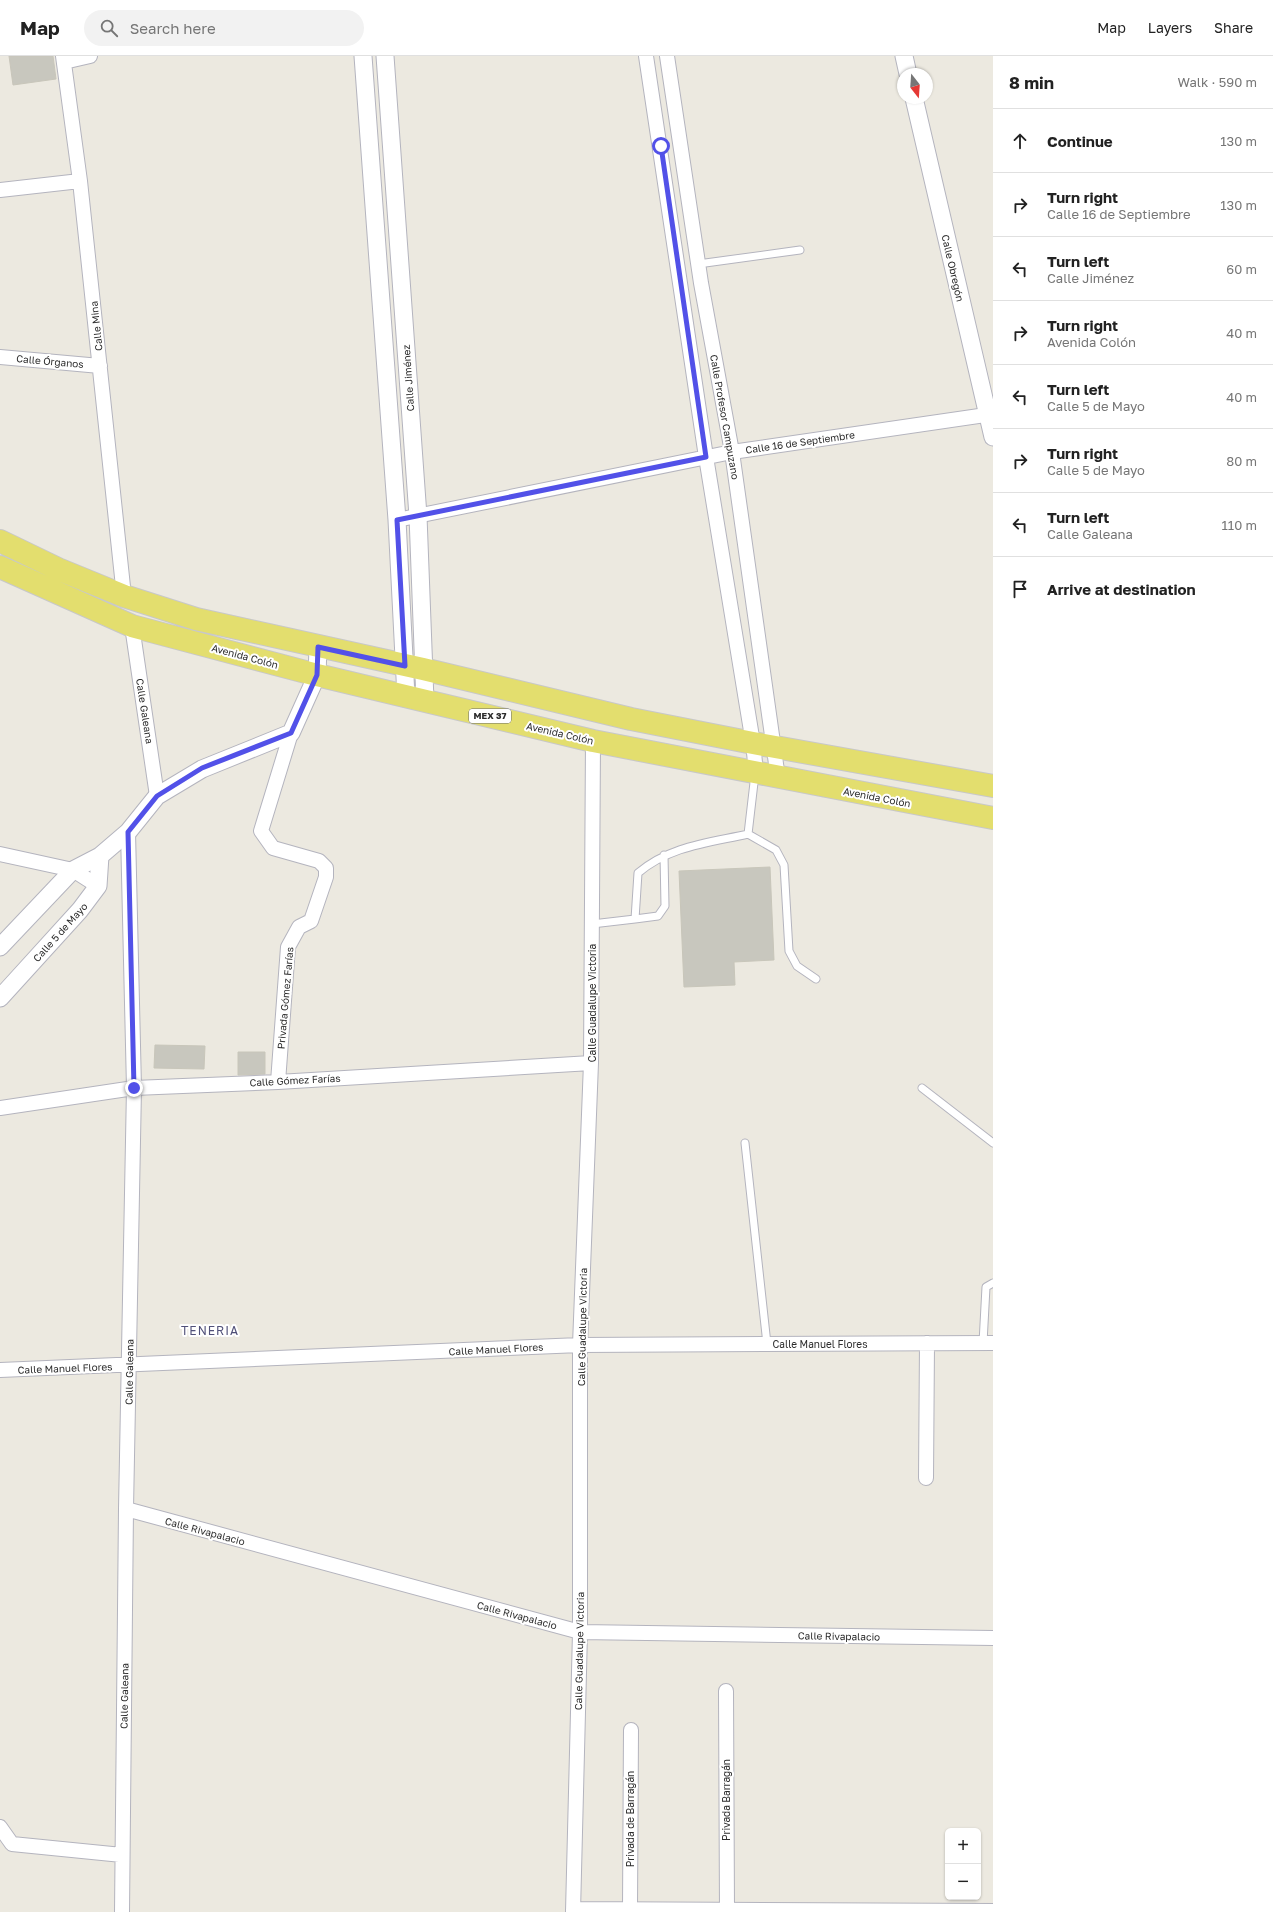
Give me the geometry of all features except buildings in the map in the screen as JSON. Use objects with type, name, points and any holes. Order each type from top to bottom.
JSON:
[{"type":"main road","points":[[0,542],[58,569],[124,596],[196,619],[631,719],[753,744],[774,746],[993,786]]},
{"type":"main road","name":"Avenida Colón","points":[[0,567],[132,626],[317,675],[593,741],[756,772],[778,778],[993,818]]},
{"type":"street","points":[[64,59],[90,56]]},
{"type":"street","name":"Calle Jiménez","points":[[363,56],[397,520],[414,668]]},
{"type":"street","name":"Calle Jiménez","points":[[385,56],[418,516],[414,668],[415,699]]},
{"type":"street","points":[[646,56],[682,286],[706,457],[753,744],[756,772]]},
{"type":"street","name":"Calle Profesor Campuzano","points":[[667,56],[701,283],[732,452],[778,778]]},
{"type":"street","points":[[904,56],[907,68]]},
{"type":"street","name":"Calle Mina","points":[[64,59],[80,181],[124,596]]},
{"type":"street","name":"Calle Obregón","points":[[915,104],[991,415],[993,437]]},
{"type":"street","points":[[655,110],[674,108]]},
{"type":"street","points":[[661,146],[680,143]]},
{"type":"street","points":[[370,148],[391,146]]},
{"type":"street","points":[[0,190],[80,181]]},
{"type":"street","points":[[378,255],[399,252]]},
{"type":"street","points":[[682,286],[701,283]]},
{"type":"street","name":"Calle Órganos","points":[[0,357],[100,366]]},
{"type":"street","name":"Calle 16 de Septiembre","points":[[397,520],[732,452],[991,415]]},
{"type":"street","points":[[391,430],[412,428]]},
{"type":"street","name":"Calle Galeana","points":[[132,626],[157,796]]},
{"type":"street","points":[[0,946],[73,870],[100,856],[128,832],[157,796],[202,768],[291,733],[317,675],[318,647]]},
{"type":"street","name":"Privada Gómez Farías","points":[[278,1082],[288,946],[299,927],[311,921],[326,877],[326,868],[319,861],[273,848],[261,831],[291,733]]},
{"type":"street","name":"Calle Guadalupe Victoria","points":[[573,1910],[580,1632],[580,1345],[591,1063],[593,741]]},
{"type":"street","name":"Calle Galeana","points":[[122,1912],[126,1509],[134,1088],[128,832]]},
{"type":"street","points":[[0,854],[73,870],[98,886],[100,856]]},
{"type":"street","name":"Calle 5 de Mayo","points":[[0,998],[80,910],[98,886]]},
{"type":"street","name":"Calle Gómez Farías","points":[[0,1108],[134,1088],[278,1082],[591,1063]]},
{"type":"street","points":[[926,1478],[927,1343]]},
{"type":"street","name":"Calle Manuel Flores","points":[[0,1370],[129,1366],[580,1345],[988,1343]]},
{"type":"street","name":"Calle Rivapalacio","points":[[126,1509],[580,1632],[993,1638]]},
{"type":"street","name":"Privada Barragán","points":[[726,1690],[727,1910]]},
{"type":"street","name":"Privada de Barragán","points":[[630,1909],[631,1730]]},
{"type":"street","points":[[0,1827],[12,1844],[122,1855]]},
{"type":"street","points":[[573,1910],[993,1911]]},
{"type":"lane","points":[[698,264],[800,250]]},
{"type":"lane","points":[[748,834],[756,772]]},
{"type":"lane","points":[[635,919],[638,873],[652,861],[676,850],[748,834],[776,850],[784,865],[788,951],[797,966],[816,979]]},
{"type":"lane","points":[[592,924],[658,916],[664,906],[664,856]]},
{"type":"lane","points":[[922,1088],[993,1143]]},
{"type":"lane","points":[[745,1143],[767,1344]]},
{"type":"lane","points":[[988,1343],[986,1287],[993,1283]]},
{"type":"district","name":"TENERIA","points":[[210,1331]]},
{"type":"route","points":[[134,1088],[128,832],[157,796],[202,768],[291,733],[317,675],[318,647],[405,666],[397,520],[706,457],[661,146]]}]
